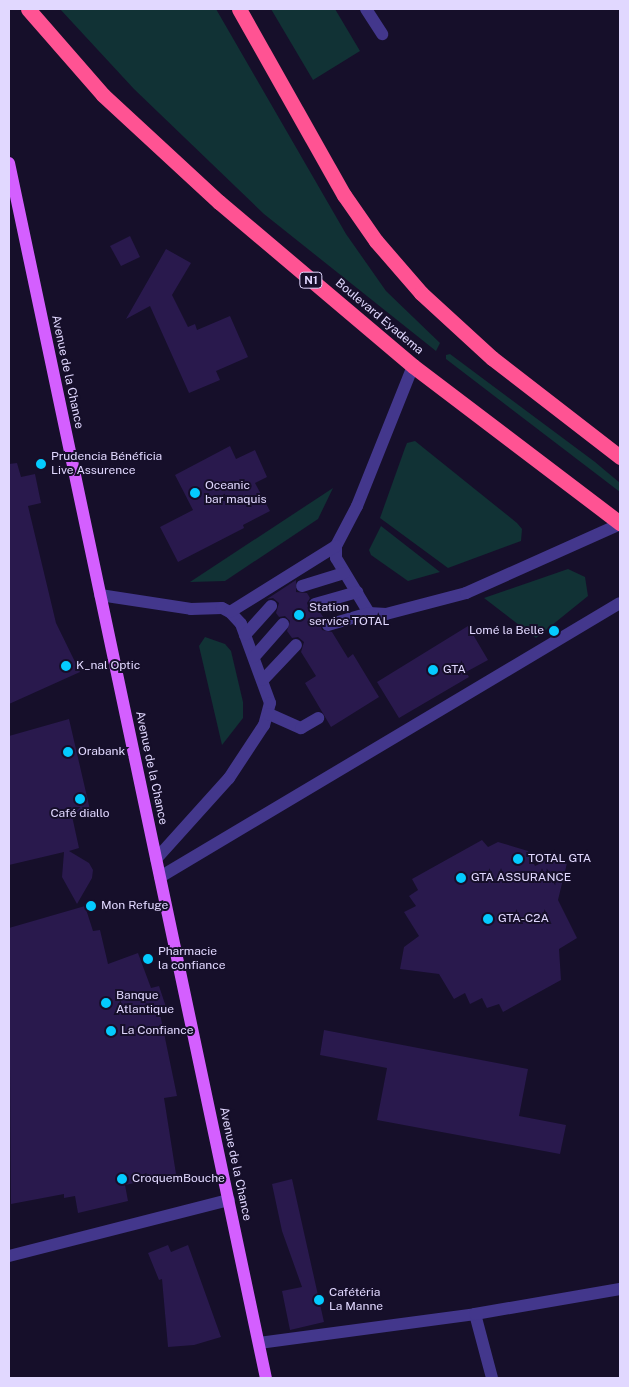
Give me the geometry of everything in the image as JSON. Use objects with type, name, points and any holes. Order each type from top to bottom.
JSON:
[{"type":"highway","name":"Boulevard Eyadema","points":[[28,9],[64,53],[153,144],[413,366],[620,523]]},
{"type":"highway","points":[[239,9],[344,195],[376,241],[421,293],[492,358],[620,457]]},
{"type":"main road","name":"Avenue de la Chance","points":[[9,163],[266,1378]]},
{"type":"street","points":[[366,9],[382,34]]},
{"type":"street","points":[[369,613],[336,558],[336,546],[357,506],[413,366]]},
{"type":"street","points":[[328,625],[369,613],[386,614],[466,593],[620,523]]},
{"type":"street","points":[[230,612],[336,546]]},
{"type":"street","points":[[302,586],[344,573]]},
{"type":"street","points":[[315,604],[357,592]]},
{"type":"street","points":[[100,595],[191,609],[222,608],[230,612],[245,635],[270,703],[269,714],[229,778],[156,859]]},
{"type":"street","points":[[160,877],[620,603]]},
{"type":"street","points":[[245,635],[271,606]]},
{"type":"street","points":[[254,657],[283,624]]},
{"type":"street","points":[[263,680],[296,645]]},
{"type":"street","points":[[269,714],[301,728],[318,718]]},
{"type":"street","points":[[9,1256],[229,1200]]},
{"type":"street","points":[[259,1343],[475,1314],[620,1289]]},
{"type":"street","points":[[475,1314],[492,1378]]},
{"type":"green space","points":[[60,9],[216,9],[346,234],[386,291],[440,343],[436,351],[264,214],[134,89]]},
{"type":"green space","points":[[271,9],[335,9],[360,51],[313,80]]},
{"type":"green space","points":[[450,354],[595,462],[620,483],[620,492],[446,359],[446,355]]},
{"type":"green space","points":[[415,441],[517,523],[522,529],[521,541],[448,568],[380,518],[407,443]]},
{"type":"green space","points":[[333,488],[318,519],[225,581],[190,582]]},
{"type":"green space","points":[[381,526],[440,572],[408,581],[371,555],[369,550]]},
{"type":"green space","points":[[568,569],[585,577],[588,596],[536,638],[484,598]]},
{"type":"green space","points":[[205,637],[225,644],[231,651],[243,702],[243,718],[222,745],[199,646]]},
{"type":"building","points":[[130,236],[140,257],[121,266],[110,246]]},
{"type":"building","points":[[166,249],[191,263],[172,295],[188,327],[195,324],[197,330],[230,316],[248,357],[216,371],[220,380],[189,393],[150,306],[126,319]]},
{"type":"building","points":[[230,446],[236,459],[255,450],[267,477],[255,483],[270,511],[243,525],[244,528],[178,562],[160,527],[193,510],[175,475]]},
{"type":"building","points":[[17,463],[21,477],[35,474],[41,503],[28,506],[56,623],[80,672],[9,704],[9,464]]},
{"type":"building","points":[[296,580],[296,592],[307,593],[310,598],[307,603],[309,609],[319,611],[324,618],[320,624],[322,630],[332,632],[348,658],[353,654],[379,697],[331,727],[305,683],[316,676],[301,652],[304,642],[298,637],[292,638],[287,631],[290,621],[285,616],[279,617],[276,613],[279,603],[273,598],[267,599]]},
{"type":"building","points":[[468,626],[488,660],[466,672],[469,677],[399,718],[377,682]]},
{"type":"building","points":[[69,719],[91,814],[72,816],[79,848],[69,851],[89,863],[93,870],[92,878],[77,904],[62,877],[64,852],[9,865],[9,736]]},
{"type":"building","name":"GTA-C2A","points":[[482,840],[488,847],[498,842],[528,851],[535,866],[549,859],[567,863],[558,900],[577,938],[559,949],[561,980],[503,1012],[499,1004],[487,1008],[482,998],[470,1004],[465,993],[454,999],[439,974],[400,969],[404,947],[419,936],[404,912],[416,906],[409,896],[418,890],[412,879]]},
{"type":"building","points":[[85,906],[93,931],[100,930],[108,964],[138,953],[151,988],[159,986],[166,1007],[159,1009],[177,1096],[164,1098],[176,1174],[125,1185],[128,1201],[78,1213],[75,1196],[64,1198],[64,1194],[11,1204],[9,928]]},
{"type":"building","points":[[324,1030],[528,1069],[519,1116],[566,1125],[560,1154],[377,1120],[387,1068],[320,1055]]},
{"type":"building","points":[[292,1179],[324,1322],[290,1330],[282,1291],[302,1287],[282,1231],[272,1184]]},
{"type":"building","points":[[168,1245],[171,1252],[188,1245],[221,1337],[194,1345],[168,1347],[162,1279],[159,1280],[148,1253]]},
{"type":"place","name":"Prudencia Bénéficia Live Assurence","points":[[41,464]]},
{"type":"place","name":"Oceanic bar maquis","points":[[195,493]]},
{"type":"place","name":"Station service TOTAL","points":[[299,615]]},
{"type":"place","name":"Lomé la Belle","points":[[554,631]]},
{"type":"place","name":"K_nal Optic","points":[[66,666]]},
{"type":"place","name":"GTA","points":[[433,670]]},
{"type":"place","name":"Orabank","points":[[68,752]]},
{"type":"place","name":"Café diallo","points":[[80,799]]},
{"type":"place","name":"TOTAL GTA","points":[[518,859]]},
{"type":"place","name":"GTA ASSURANCE","points":[[461,878]]},
{"type":"place","name":"Mon Refuge","points":[[91,906]]},
{"type":"place","name":"GTA-C2A","points":[[488,919]]},
{"type":"place","name":"Pharmacie la confiance","points":[[148,959]]},
{"type":"place","name":"Banque Atlantique","points":[[106,1003]]},
{"type":"place","name":"La Confiance","points":[[111,1031]]},
{"type":"place","name":"CroquemBouche","points":[[122,1179]]},
{"type":"place","name":"Cafétéria La Manne","points":[[319,1300]]}]
